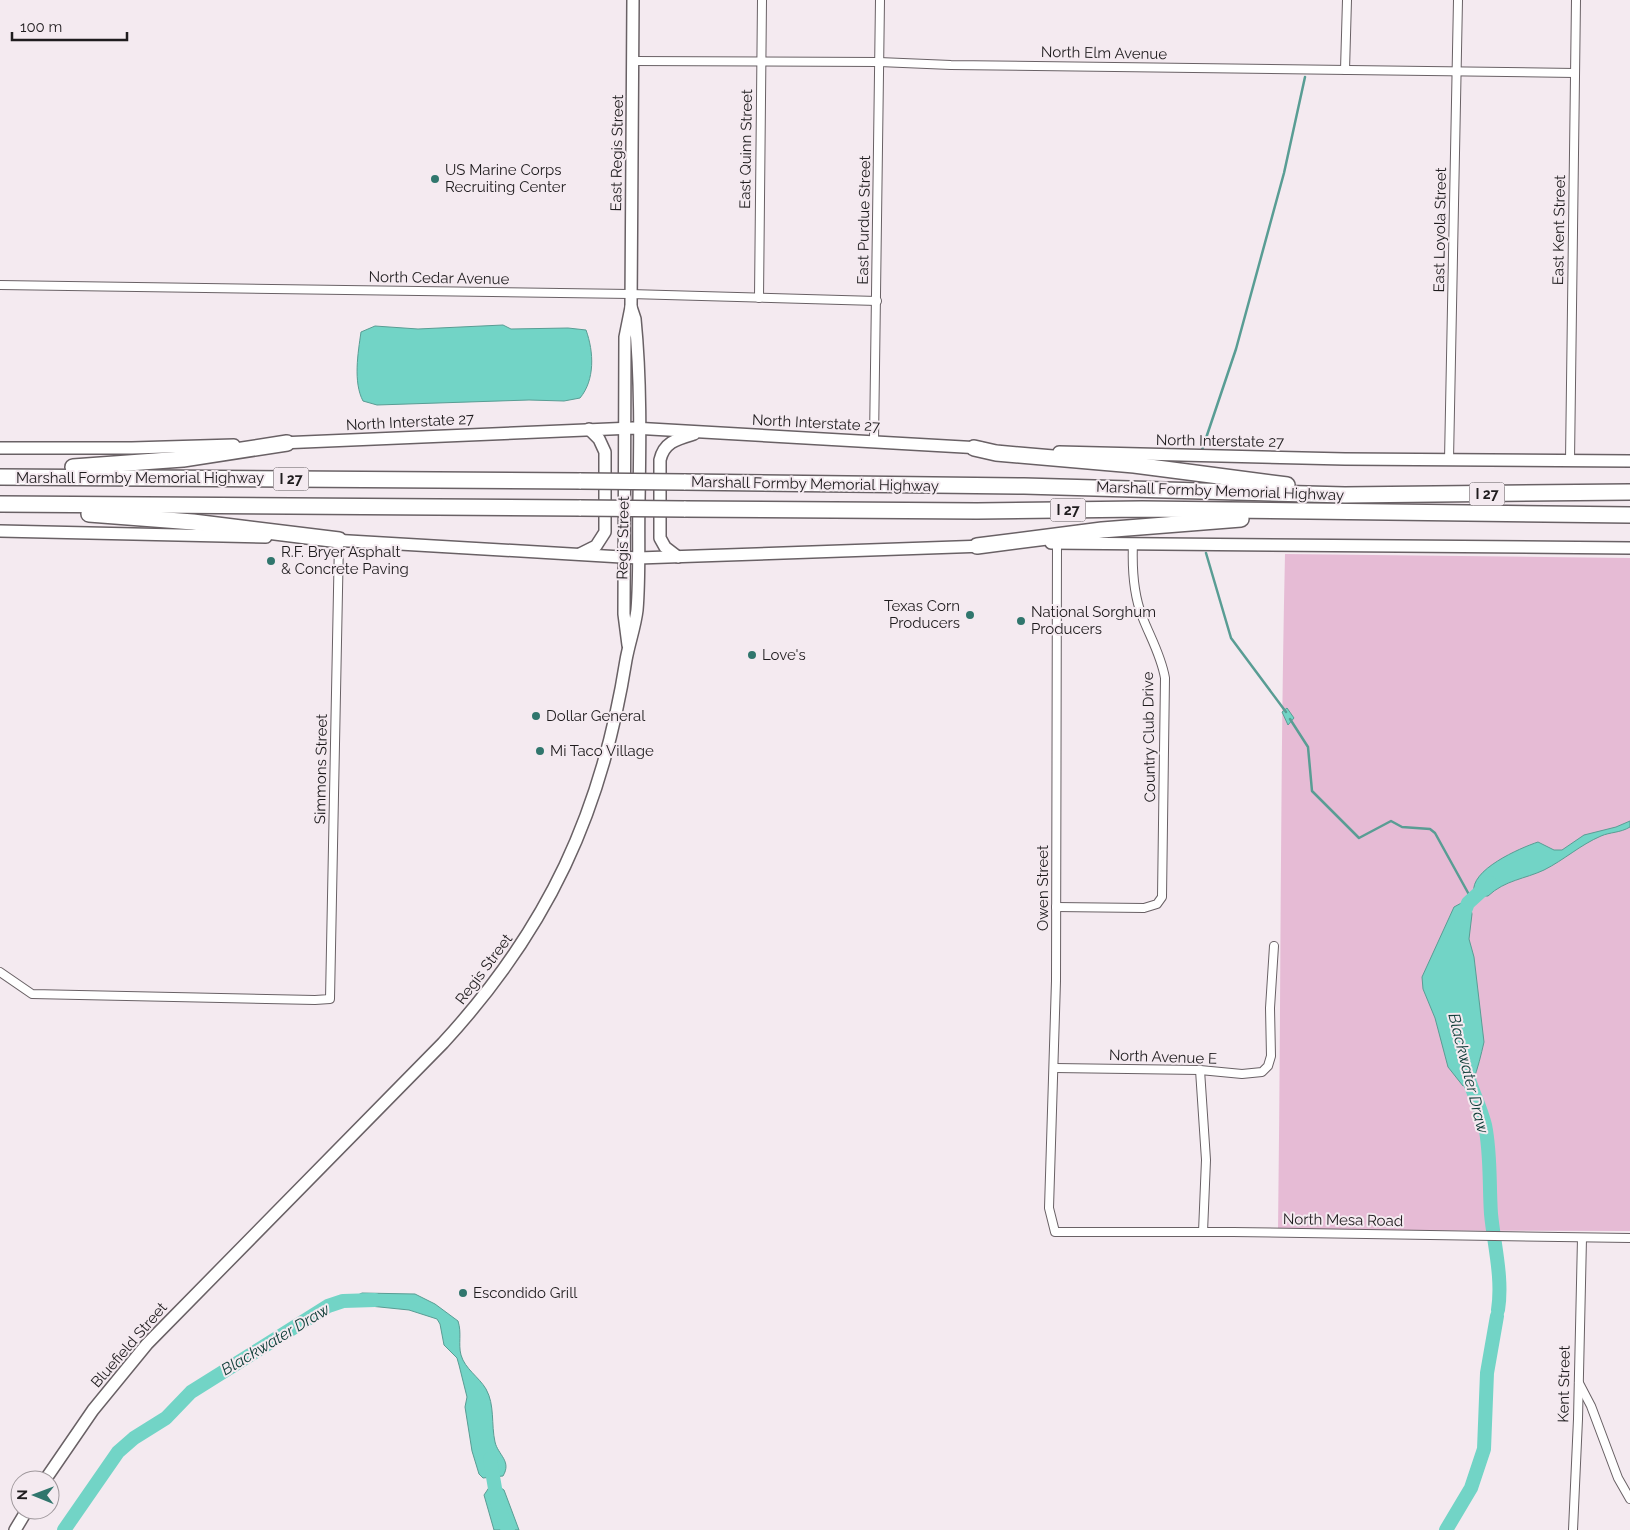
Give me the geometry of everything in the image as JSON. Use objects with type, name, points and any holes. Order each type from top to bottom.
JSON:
[{"type":"highway","points":[[0,475],[183,459],[287,443]]},
{"type":"highway","points":[[974,448],[996,453],[1134,465],[1311,487],[1345,495]]},
{"type":"highway","name":"Marshall Formby Memorial Highway","points":[[0,475],[1024,486],[1345,495],[1630,492]]},
{"type":"highway","points":[[0,505],[193,522],[339,540]]},
{"type":"highway","name":"Marshall Formby Memorial Highway","points":[[0,505],[977,511],[1142,509],[1630,515]]},
{"type":"highway","points":[[977,546],[1102,530],[1192,522],[1253,518],[1424,518],[1452,514]]},
{"type":"main road","name":"East Regis Street","points":[[633,0],[630,294],[631,307],[635,318],[638,350],[641,428]]},
{"type":"main road","name":"East Regis Street","points":[[624,428],[625,337],[631,307]]},
{"type":"main road","name":"Regis Street","points":[[624,428],[624,614],[628,647]]},
{"type":"main road","name":"North Interstate 27","points":[[0,448],[132,448],[641,428],[974,448],[1114,454],[1630,461]]},
{"type":"main road","name":"Regis Street","points":[[248,1239],[443,1043],[495,982],[523,943],[561,876],[588,814],[615,726],[628,647],[637,609],[641,428]]},
{"type":"main road","points":[[578,555],[596,546],[605,532],[605,452],[599,439],[589,429]]},
{"type":"main road","points":[[678,557],[665,547],[660,538],[662,452],[672,441],[700,432]]},
{"type":"main road","points":[[0,530],[339,540],[624,558],[1058,542],[1630,548]]},
{"type":"main road","name":"Bluefield Street","points":[[52,1470],[77,1432],[135,1358],[248,1239]]},
{"type":"street","name":"East Quinn Street","points":[[759,298],[762,0]]},
{"type":"street","name":"East Purdue Street","points":[[874,441],[880,0]]},
{"type":"street","points":[[1346,0],[1346,70]]},
{"type":"street","name":"East Loyola Street","points":[[1449,460],[1458,0]]},
{"type":"street","name":"East Kent Street","points":[[1570,461],[1576,0]]},
{"type":"street","name":"North Elm Avenue","points":[[633,61],[879,62],[951,65],[1575,73]]},
{"type":"street","name":"North Cedar Avenue","points":[[0,285],[630,294],[877,301]]},
{"type":"street","name":"Simmons Street","points":[[0,972],[32,994],[330,999],[339,540]]},
{"type":"street","name":"Owen Street","points":[[1055,1232],[1049,1208],[1055,1068],[1058,542]]},
{"type":"street","name":"Country Club Drive","points":[[1056,907],[1144,908],[1158,904],[1163,889],[1164,678],[1159,653],[1137,599],[1133,580],[1133,543]]},
{"type":"street","name":"North Avenue E","points":[[1055,1068],[1200,1070],[1257,1073],[1268,1066],[1272,1056],[1270,1008],[1274,946]]},
{"type":"street","points":[[1200,1070],[1206,1160],[1203,1232]]},
{"type":"street","name":"North Mesa Road","points":[[1055,1232],[1203,1232],[1630,1238]]},
{"type":"street","name":"Kent Street","points":[[1573,1530],[1582,1238]]},
{"type":"street","points":[[1579,1383],[1591,1406],[1618,1478],[1630,1500]]},
{"type":"shaded area","points":[[1285,554],[1630,558],[1630,1231],[1278,1230]]},
{"type":"water","points":[[503,325],[511,329],[568,328],[586,330],[591,347],[592,366],[585,391],[580,398],[564,401],[529,400],[377,405],[363,401],[357,376],[361,332],[375,326],[418,329]]},
{"type":"water","points":[[1287,708],[1294,718],[1288,725],[1282,712]]},
{"type":"water","points":[[1630,821],[1630,827],[1593,840],[1544,870],[1501,886],[1488,896],[1478,896],[1474,893],[1475,884],[1479,876],[1487,868],[1520,849],[1538,842],[1554,850],[1562,850],[1584,835],[1616,827]]},
{"type":"water","points":[[1465,901],[1470,905],[1472,914],[1469,939],[1474,957],[1484,1042],[1473,1081],[1463,1086],[1448,1067],[1435,1018],[1423,989],[1422,977],[1454,907]]},
{"type":"water","points":[[362,1293],[415,1294],[435,1304],[458,1321],[460,1351],[463,1360],[489,1395],[495,1442],[504,1458],[506,1466],[503,1476],[483,1478],[479,1474],[472,1451],[465,1407],[467,1397],[459,1365],[457,1358],[444,1345],[440,1324],[437,1319],[409,1310],[360,1305],[358,1295]]},
{"type":"water","points":[[490,1486],[498,1486],[504,1490],[519,1530],[494,1530],[484,1495]]},
{"type":"waterway","points":[[1202,450],[1236,349],[1284,173],[1305,77]]},
{"type":"waterway","points":[[1206,553],[1231,638],[1286,712]]},
{"type":"waterway","points":[[1290,719],[1308,747],[1312,791],[1359,838],[1391,821],[1402,827],[1430,829],[1435,833],[1472,900]]},
{"type":"waterway","name":"Blackwater Draw","points":[[1461,921],[1468,903],[1490,883]]},
{"type":"waterway","name":"Blackwater Draw","points":[[1465,1067],[1483,1118],[1487,1136],[1491,1214],[1499,1274],[1498,1310]]},
{"type":"waterway","name":"Blackwater Draw","points":[[64,1530],[118,1452],[134,1438],[166,1418],[191,1392],[328,1306],[343,1301],[375,1300]]},
{"type":"waterway","name":"Blackwater Draw","points":[[1446,1530],[1471,1488],[1484,1449],[1487,1373],[1497,1316]]},
{"type":"waterway","name":"Blackwater Draw","points":[[490,1459],[498,1506],[508,1530]]},
{"type":"place","name":"US Marine Corps Recruiting Center","points":[[435,179]]},
{"type":"place","name":"R.F. Bryer Asphalt & Concrete Paving","points":[[271,561]]},
{"type":"place","name":"Texas Corn Producers","points":[[970,615]]},
{"type":"place","name":"National Sorghum Producers","points":[[1021,621]]},
{"type":"place","name":"Love's","points":[[752,655]]},
{"type":"place","name":"Dollar General","points":[[536,716]]},
{"type":"place","name":"Mi Taco Village","points":[[540,751]]},
{"type":"place","name":"Escondido Grill","points":[[463,1293]]}]
